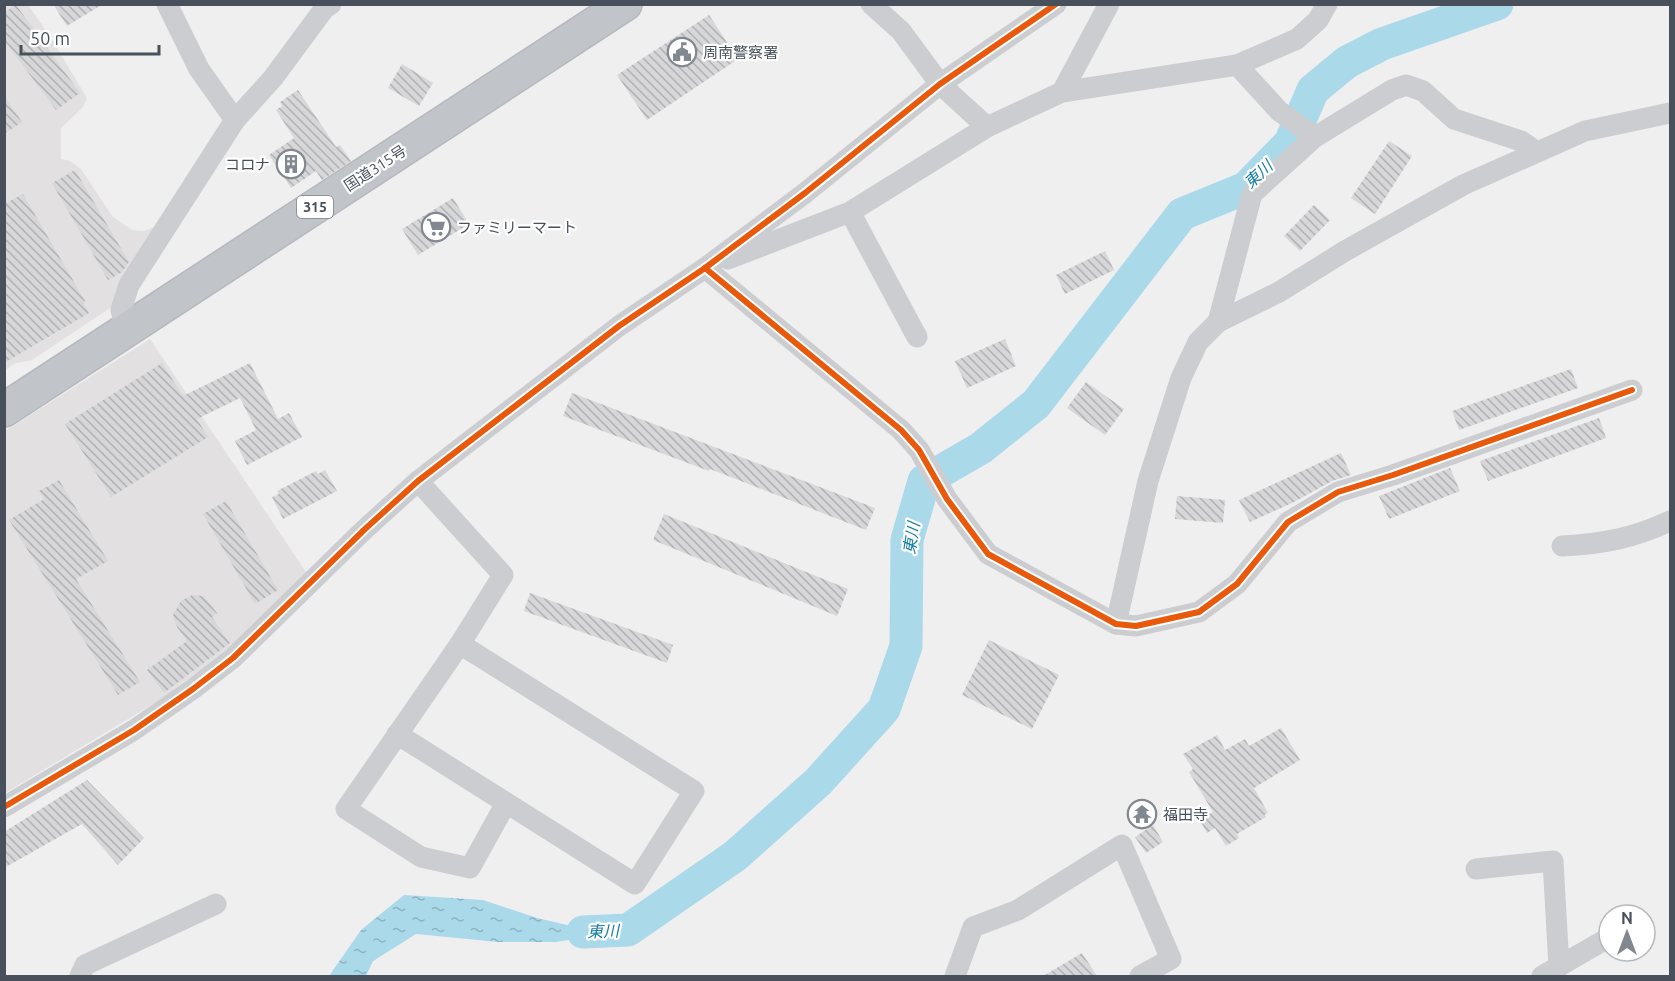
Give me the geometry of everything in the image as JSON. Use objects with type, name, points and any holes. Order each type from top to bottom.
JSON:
[{"type":"highway","name":"国道315号","points":[[4,410],[625,4]]},
{"type":"street","points":[[167,4],[199,69],[235,120]]},
{"type":"street","points":[[871,4],[901,31],[940,84],[987,127]]},
{"type":"street","points":[[4,807],[134,730],[193,689],[233,658],[365,529],[418,481],[619,326],[705,268],[805,193],[940,84],[1056,4]]},
{"type":"street","points":[[1062,92],[1109,4]]},
{"type":"street","points":[[705,268],[850,212],[987,127],[1062,92],[1237,65],[1297,39],[1318,20],[1327,4]]},
{"type":"street","points":[[126,330],[121,310],[129,285],[235,120],[273,78],[325,6]]},
{"type":"street","points":[[1237,65],[1279,111],[1310,133]]},
{"type":"street","points":[[1218,322],[1252,194],[1310,133],[1406,85],[1423,91],[1454,119],[1521,141],[1537,153]]},
{"type":"street","points":[[1116,624],[1148,481],[1181,378],[1198,342],[1218,322],[1279,292],[1345,251],[1463,185],[1585,131],[1671,113]]},
{"type":"street","points":[[850,212],[917,337]]},
{"type":"street","points":[[705,268],[901,430],[919,450],[947,499],[988,554],[1116,624],[1136,626],[1199,612],[1237,584],[1288,522],[1338,492],[1393,475],[1632,390]]},
{"type":"street","points":[[418,481],[503,575],[460,644],[346,809],[421,857],[470,868],[506,803]]},
{"type":"street","points":[[1562,546],[1596,545],[1646,533],[1671,521]]},
{"type":"street","points":[[397,734],[635,884],[694,792],[460,644]]},
{"type":"street","points":[[955,976],[973,927],[1018,910],[1122,845],[1171,959],[1140,976]]},
{"type":"street","points":[[1476,869],[1552,861],[1550,971]]},
{"type":"street","points":[[80,976],[85,965],[216,904]]},
{"type":"street","points":[[1550,971],[1597,944]]},
{"type":"shaded area","points":[[5,5],[28,5],[87,98],[83,107],[61,128],[61,159],[70,161],[81,169],[112,216],[132,230],[143,231],[170,222],[113,306],[32,360],[16,363],[5,370]]},
{"type":"shaded area","points":[[150,339],[308,575],[227,652],[158,701],[5,793],[5,431]]},
{"type":"water","points":[[404,895],[483,900],[537,918],[576,927],[628,930],[556,942],[498,942],[416,934],[373,961],[366,976],[329,976],[361,930]]},
{"type":"building","points":[[53,4],[103,4],[67,26]]},
{"type":"building","points":[[16,5],[80,93],[56,110],[4,40],[4,13]]},
{"type":"building","points":[[709,15],[738,59],[647,120],[617,75]]},
{"type":"building","points":[[402,64],[433,83],[419,106],[388,88]]},
{"type":"building","points":[[298,90],[336,147],[340,145],[351,161],[322,180],[316,171],[291,188],[269,155],[294,138],[276,110],[282,106],[280,102]]},
{"type":"building","points":[[4,96],[22,122],[4,134]]},
{"type":"building","points":[[1389,141],[1412,156],[1375,214],[1351,198]]},
{"type":"building","points":[[75,170],[129,262],[122,272],[108,280],[52,183]]},
{"type":"building","points":[[23,194],[85,301],[84,304],[89,313],[4,363],[4,204]]},
{"type":"building","name":"ファミリーマート","points":[[453,198],[469,224],[418,255],[402,229]]},
{"type":"building","points":[[1314,205],[1330,220],[1300,251],[1284,236]]},
{"type":"building","points":[[1105,251],[1114,270],[1065,294],[1056,275]]},
{"type":"building","points":[[1005,339],[1016,366],[967,388],[955,361]]},
{"type":"building","points":[[162,363],[183,396],[250,363],[278,419],[289,413],[302,437],[247,465],[235,441],[256,430],[240,398],[197,419],[208,437],[111,497],[65,424]]},
{"type":"building","points":[[1571,369],[1578,388],[1459,430],[1452,411]]},
{"type":"building","points":[[1086,382],[1124,409],[1105,435],[1067,408]]},
{"type":"building","points":[[572,393],[875,508],[866,530],[710,469],[709,471],[563,416]]},
{"type":"building","points":[[1599,418],[1606,438],[1488,481],[1480,461]]},
{"type":"building","points":[[1341,453],[1351,475],[1332,481],[1250,522],[1239,500]]},
{"type":"building","points":[[1450,468],[1460,491],[1389,519],[1379,496]]},
{"type":"building","points":[[325,470],[337,491],[283,519],[272,497],[279,494],[277,491],[316,471],[318,474]]},
{"type":"building","points":[[59,480],[108,561],[76,579],[140,682],[118,695],[9,520],[44,499],[39,491]]},
{"type":"building","points":[[1177,496],[1225,500],[1223,523],[1175,519]]},
{"type":"building","points":[[226,501],[278,590],[255,604],[203,514]]},
{"type":"building","points":[[664,514],[848,589],[837,616],[653,540]]},
{"type":"building","points":[[530,593],[673,645],[667,663],[524,611]]},
{"type":"building","points":[[192,595],[204,596],[217,613],[212,617],[230,643],[164,693],[147,670],[187,641],[177,627],[173,615],[181,601]]},
{"type":"building","points":[[989,640],[1059,675],[1032,729],[962,695]]},
{"type":"building","points":[[1281,728],[1300,760],[1254,788],[1268,813],[1264,815],[1266,817],[1237,834],[1239,838],[1226,846],[1215,828],[1207,833],[1199,819],[1213,812],[1189,772],[1193,769],[1183,754],[1217,735],[1225,750],[1245,739],[1249,746]]},
{"type":"building","points":[[87,780],[144,838],[118,865],[82,824],[4,868],[4,832]]},
{"type":"building","points":[[1142,799],[1157,817],[1144,829],[1128,811]]},
{"type":"building","points":[[1153,825],[1163,842],[1146,853],[1135,837]]},
{"type":"building","points":[[1082,953],[1097,976],[1043,976]]},
{"type":"waterway","name":"東川","points":[[583,932],[628,930],[735,856],[818,782],[884,709],[906,646],[907,540],[924,481],[981,448],[1036,404],[1182,214],[1246,188],[1290,143],[1313,90],[1347,62],[1382,44],[1497,4]]},
{"type":"cycle path","points":[[4,807],[134,730],[193,689],[233,658],[365,529],[418,481],[619,326],[705,268],[805,193],[940,84],[1056,4]]},
{"type":"cycle path","points":[[705,268],[901,430],[919,450],[947,499],[988,554],[1116,624],[1136,626],[1199,612],[1237,584],[1288,522],[1338,492],[1393,475],[1632,390]]},
{"type":"place","name":"周南警察署","points":[[682,52]]},
{"type":"place","name":"コロナ","points":[[291,164]]},
{"type":"place","name":"ファミリーマート","points":[[436,227]]},
{"type":"place","name":"福田寺","points":[[1142,814]]}]
